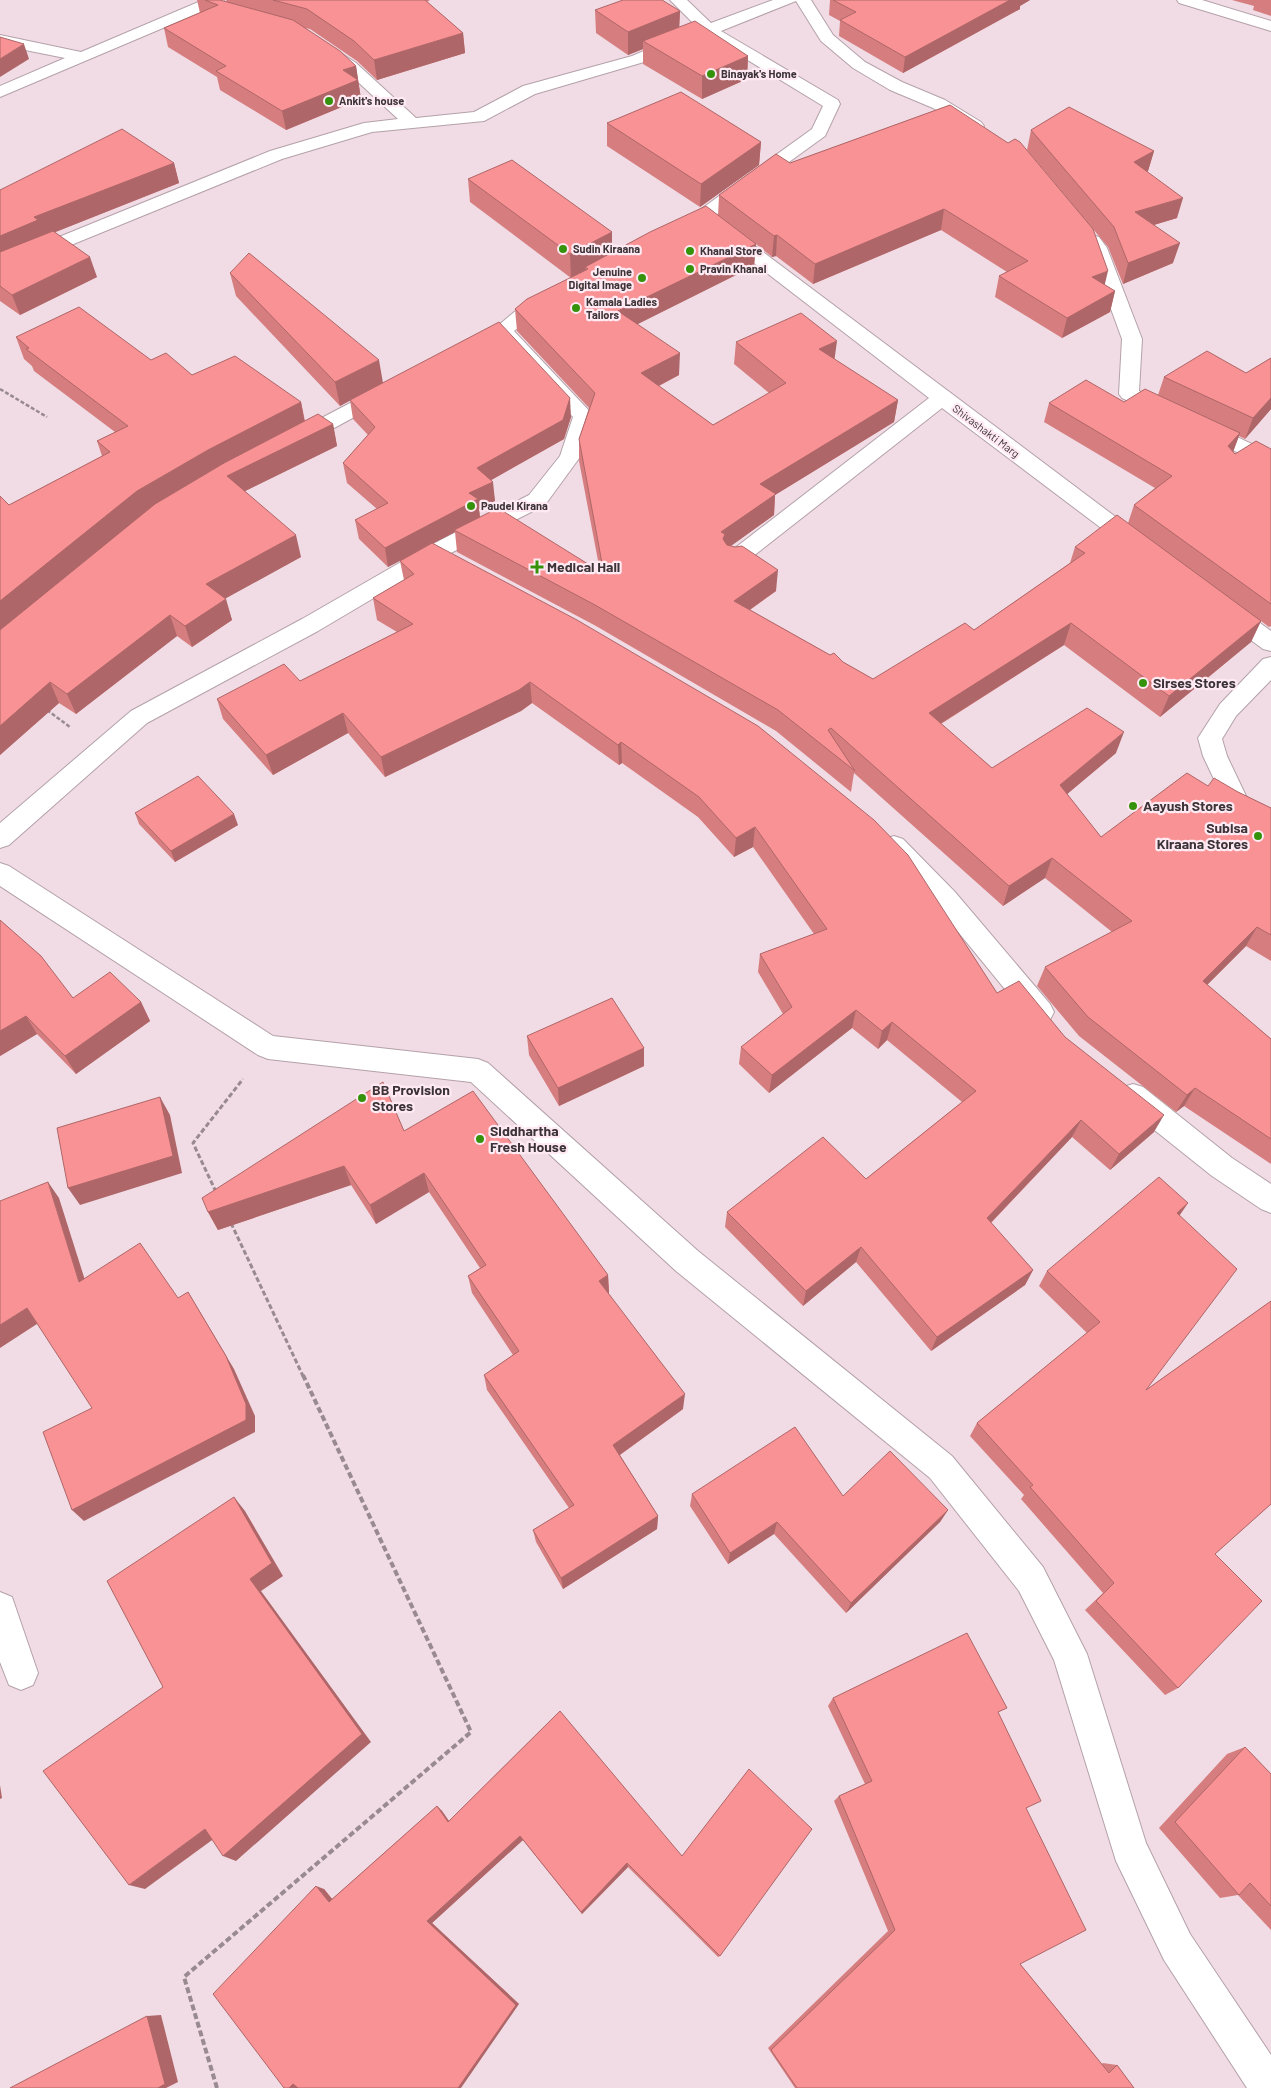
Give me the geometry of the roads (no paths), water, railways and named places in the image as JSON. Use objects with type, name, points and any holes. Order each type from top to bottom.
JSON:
[{"type":"street","points":[[661,239],[703,216],[819,132],[832,104],[709,30],[678,0]]},
{"type":"street","points":[[0,268],[276,155],[370,127],[478,117],[529,90],[638,59],[789,0]]},
{"type":"street","points":[[803,0],[827,38],[859,65],[896,86],[939,104],[989,136]]},
{"type":"street","points":[[1185,0],[1271,26]]},
{"type":"street","points":[[0,92],[209,3],[227,14]]},
{"type":"street","points":[[0,40],[83,57]]},
{"type":"street","points":[[311,40],[350,66],[412,123]]},
{"type":"street","name":"Shivashakti Marg","points":[[703,216],[1154,556]]},
{"type":"street","points":[[1080,226],[1098,248],[1132,339],[1129,394],[1271,461]]},
{"type":"street","points":[[0,838],[139,717],[310,625],[435,552],[537,500],[570,457],[584,416],[494,334],[526,312],[568,289]]},
{"type":"street","points":[[275,451],[398,386]]},
{"type":"street","points":[[734,560],[942,398]]},
{"type":"street","points":[[435,552],[460,566]]},
{"type":"street","points":[[1208,596],[1271,643]]},
{"type":"street","points":[[1271,665],[1228,710],[1210,738],[1215,756],[1238,804],[1271,820]]},
{"type":"street","points":[[880,832],[946,899],[1056,1031]]},
{"type":"street","points":[[0,873],[268,1046],[478,1070],[687,1261],[941,1467],[1031,1579],[1070,1654],[1129,1848],[1177,1948],[1270,2088]]},
{"type":"street","points":[[1114,1082],[1222,1167],[1271,1200]]},
{"type":"street","points":[[0,1609],[21,1673]]},
{"type":"place","name":"Binayak's Home","points":[[711,74]]},
{"type":"place","name":"Ankit's house","points":[[329,101]]},
{"type":"place","name":"Sudin Kiraana","points":[[563,249]]},
{"type":"place","name":"Khanal Store","points":[[690,251]]},
{"type":"place","name":"Pravin Khanal","points":[[690,269]]},
{"type":"place","name":"Jenuine Digital Image","points":[[642,278]]},
{"type":"place","name":"Kamala Ladies Tailors","points":[[576,308]]},
{"type":"place","name":"Paudel Kirana","points":[[471,506]]},
{"type":"place","name":"Medical Hall","points":[[537,567]]},
{"type":"place","name":"Sirses Stores","points":[[1143,683]]},
{"type":"place","name":"Aayush Stores","points":[[1133,806]]},
{"type":"place","name":"Subisa Kiraana Stores","points":[[1258,836]]},
{"type":"place","name":"BB Provision Stores","points":[[362,1098]]},
{"type":"place","name":"Siddhartha Fresh House","points":[[480,1139]]}]
